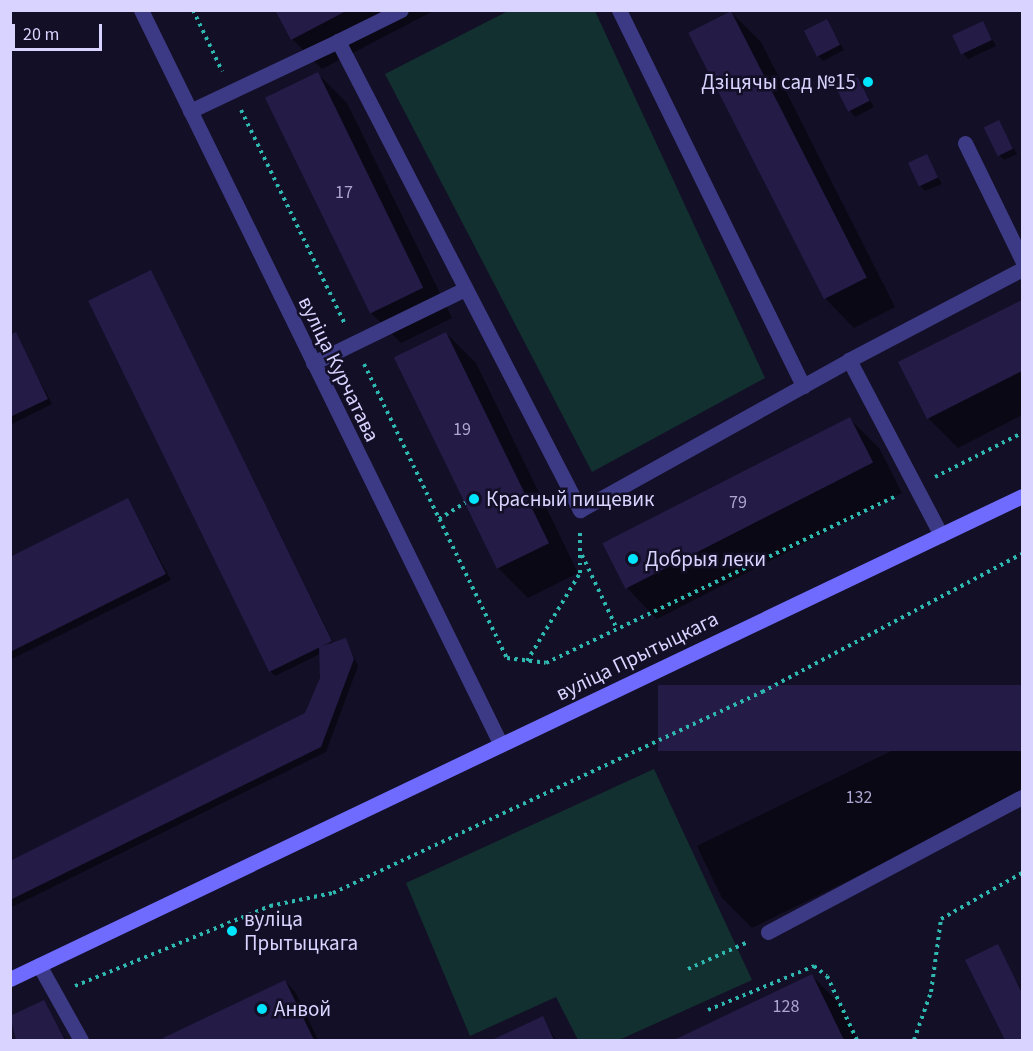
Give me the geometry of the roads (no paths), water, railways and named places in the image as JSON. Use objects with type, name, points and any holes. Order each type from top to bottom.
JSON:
[{"type":"main road","name":"вуліца Прытыцкага","points":[[10,979],[1023,496]]},
{"type":"street","name":"вуліца Курчатава","points":[[141,10],[501,745]]},
{"type":"street","points":[[190,111],[400,10]]},
{"type":"street","points":[[619,10],[803,386]]},
{"type":"street","points":[[338,41],[579,510],[849,360],[1023,269]]},
{"type":"street","points":[[965,143],[1023,260]]},
{"type":"street","points":[[313,363],[465,289]]},
{"type":"street","points":[[849,360],[941,535]]},
{"type":"street","points":[[768,932],[1023,797]]},
{"type":"street","points":[[39,965],[81,1041]]},
{"type":"place","name":"Дзіцячы сад №15","points":[[868,82]]},
{"type":"place","name":"Красный пищевик","points":[[474,499]]},
{"type":"place","name":"Добрыя леки","points":[[633,559]]},
{"type":"place","name":"вуліца Прытыцкага","points":[[232,931]]},
{"type":"place","name":"Анвой","points":[[262,1009]]}]
